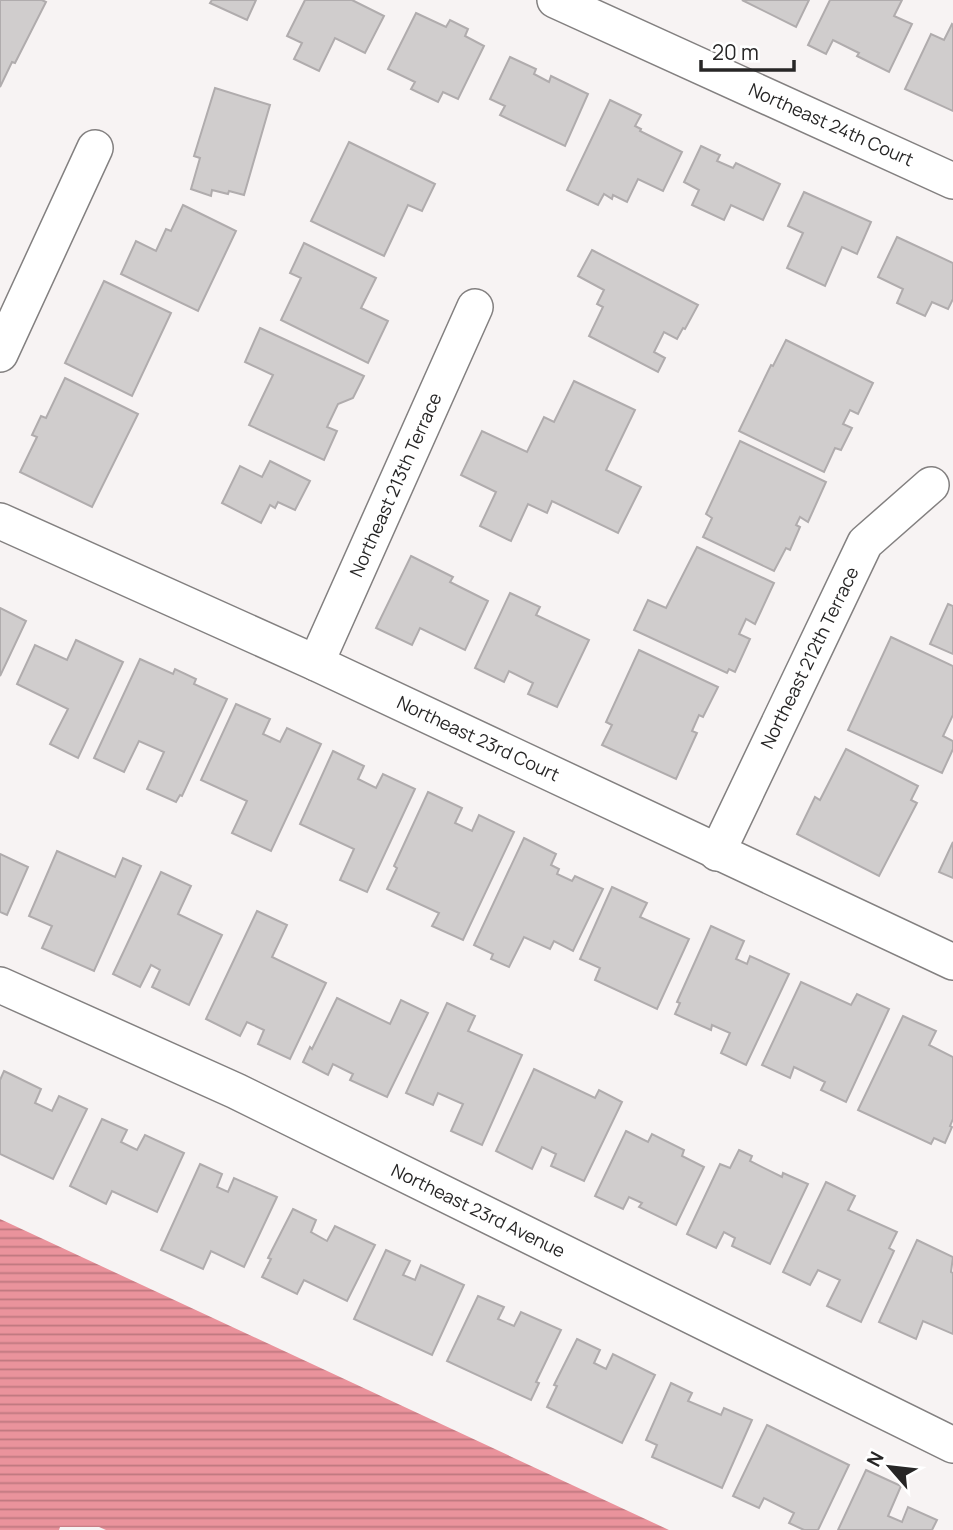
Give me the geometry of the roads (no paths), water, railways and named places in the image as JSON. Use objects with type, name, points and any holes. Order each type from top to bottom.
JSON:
[{"type":"street","name":"Northeast 24th Court","points":[[555,0],[953,181]]},
{"type":"street","points":[[0,354],[95,148]]},
{"type":"street","name":"Northeast 213th Terrace","points":[[316,663],[475,307]]},
{"type":"street","name":"Northeast 212th Terrace","points":[[717,853],[866,543],[931,485]]},
{"type":"street","name":"Northeast 23rd Court","points":[[0,522],[316,663],[953,962]]},
{"type":"street","name":"Northeast 23rd Avenue","points":[[0,985],[236,1091],[953,1445]]}]
